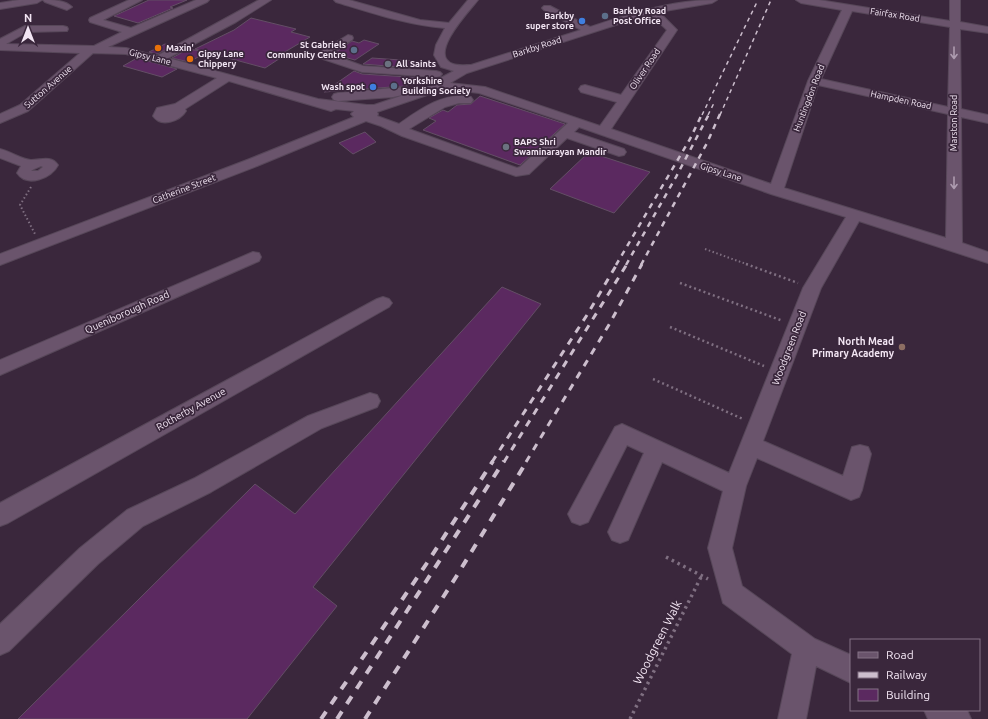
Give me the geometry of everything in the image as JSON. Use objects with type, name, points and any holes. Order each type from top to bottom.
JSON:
[{"type":"street","points":[[0,6],[37,0]]},
{"type":"street","points":[[48,0],[67,7]]},
{"type":"street","points":[[94,49],[204,0]]},
{"type":"street","points":[[159,59],[266,0]]},
{"type":"street","points":[[339,0],[420,23],[453,26]]},
{"type":"street","points":[[473,0],[440,46],[440,58],[444,64],[453,68],[473,71],[473,83],[477,88]]},
{"type":"street","name":"Barkby Road","points":[[453,68],[473,71],[506,57],[652,10],[712,0]]},
{"type":"street","name":"Fairfax Road","points":[[801,0],[988,30]]},
{"type":"street","name":"Marston Road","points":[[954,245],[955,0]]},
{"type":"street","points":[[131,1],[94,20],[132,32]]},
{"type":"street","points":[[547,8],[588,30]]},
{"type":"street","name":"Huntingdon Road","points":[[776,190],[814,81],[848,8]]},
{"type":"street","name":"Oliver Road","points":[[603,131],[672,30],[652,10]]},
{"type":"street","points":[[0,43],[25,29],[63,29]]},
{"type":"street","points":[[348,38],[321,56],[362,69],[436,74]]},
{"type":"street","name":"Gipsy Lane","points":[[0,46],[126,51],[227,77],[255,82],[339,110],[367,117],[394,112],[453,68]]},
{"type":"street","points":[[440,46],[453,68]]},
{"type":"street","name":"Sutton Avenue","points":[[0,119],[24,108],[94,49]]},
{"type":"street","points":[[320,103],[335,97],[393,94],[407,91],[436,74],[453,68],[463,61],[485,57],[506,57]]},
{"type":"street","name":"Gipsy Lane","points":[[453,68],[477,88],[671,156],[954,245],[988,258]]},
{"type":"street","name":"Gipsy Lane","points":[[320,103],[366,109],[383,107],[431,89],[453,68]]},
{"type":"street","points":[[178,108],[227,77]]},
{"type":"street","name":"Hampden Road","points":[[814,81],[988,118]]},
{"type":"street","points":[[585,89],[625,100]]},
{"type":"street","points":[[400,129],[426,112],[456,100],[467,100]]},
{"type":"street","points":[[6,104],[24,108]]},
{"type":"street","points":[[367,117],[383,107]]},
{"type":"street","points":[[336,130],[343,121],[344,115],[339,110]]},
{"type":"street","points":[[367,117],[516,172],[524,171],[577,122]]},
{"type":"street","name":"Catherine Street","points":[[0,260],[367,117]]},
{"type":"street","points":[[565,133],[619,152]]},
{"type":"street","points":[[0,154],[35,170]]},
{"type":"street","name":"Woodgreen Road","points":[[732,594],[720,548],[735,486],[812,288],[855,215]]},
{"type":"street","name":"Queniborough Road","points":[[0,368],[253,257]]},
{"type":"street","name":"Rotherby Avenue","points":[[0,515],[383,302]]},
{"type":"street","points":[[0,642],[89,556],[135,518],[203,485],[315,422],[370,401]]},
{"type":"street","points":[[580,514],[622,433],[735,486]]},
{"type":"street","points":[[754,436],[851,490],[860,454]]},
{"type":"street","points":[[620,532],[658,449]]},
{"type":"street","points":[[732,594],[806,648],[850,669]]},
{"type":"street","points":[[792,719],[806,648]]},
{"type":"street","points":[[940,711],[957,719]]},
{"type":"path","points":[[35,170],[20,205],[41,245]]},
{"type":"path","points":[[705,249],[812,288]]},
{"type":"path","points":[[680,283],[797,326]]},
{"type":"path","points":[[670,327],[779,373]]},
{"type":"path","points":[[654,379],[754,436]]},
{"type":"path","points":[[666,557],[702,575],[732,594]]},
{"type":"path","name":"Woodgreen Walk","points":[[630,719],[702,575]]},
{"type":"building","points":[[149,0],[187,0],[170,7],[173,8],[138,23],[114,16]]},
{"type":"building","points":[[251,18],[296,29],[291,32],[310,37],[278,56],[282,57],[265,68],[195,49],[234,30]]},
{"type":"building","name":"St Gabriels Community Centre","points":[[364,40],[379,44],[355,60],[333,54],[352,41],[359,43]]},
{"type":"building","points":[[165,44],[173,46],[157,54],[149,52]]},
{"type":"building","points":[[188,49],[207,52],[189,62],[172,58]]},
{"type":"building","points":[[137,58],[177,69],[162,77],[123,66]]},
{"type":"building","name":"All Saints","points":[[372,58],[415,61],[411,68],[363,64]]},
{"type":"building","points":[[354,71],[362,74],[422,78],[405,86],[324,92]]},
{"type":"building","name":"BAPS Shri Swaminarayan Mandir","points":[[480,96],[565,124],[520,165],[423,130],[436,121],[429,118],[443,110],[448,112],[457,105],[471,104]]},
{"type":"building","points":[[365,132],[376,142],[353,154],[339,143]]},
{"type":"building","points":[[589,152],[650,172],[614,213],[550,189]]},
{"type":"building","points":[[502,287],[541,304],[313,587],[337,606],[247,719],[18,719],[255,484],[295,514]]},
{"type":"railway","points":[[702,115],[758,0]]},
{"type":"railway","points":[[720,115],[771,0]]},
{"type":"railway","points":[[708,115],[715,101]]},
{"type":"railway","points":[[616,265],[690,139],[702,114]]},
{"type":"railway","points":[[626,265],[676,177],[709,114]]},
{"type":"railway","points":[[641,265],[707,143],[720,114]]},
{"type":"railway","points":[[492,462],[587,315],[617,264]]},
{"type":"railway","points":[[504,462],[627,264]]},
{"type":"railway","points":[[526,462],[610,323],[642,264]]},
{"type":"railway","points":[[321,719],[427,563],[493,461]]},
{"type":"railway","points":[[337,719],[504,461]]},
{"type":"railway","points":[[365,719],[456,577],[527,461]]},
{"type":"place","name":"Barkby Road Post Office","points":[[605,16]]},
{"type":"place","name":"Barkby super store","points":[[582,21]]},
{"type":"place","name":"Maxin'","points":[[158,48]]},
{"type":"place","name":"St Gabriels Community Centre","points":[[354,50]]},
{"type":"place","name":"Gipsy Lane Chippery","points":[[190,59]]},
{"type":"place","name":"All Saints","points":[[388,64]]},
{"type":"place","name":"Yorkshire Building Society","points":[[394,86]]},
{"type":"place","name":"Wash spot","points":[[373,87]]},
{"type":"place","name":"BAPS Shri Swaminarayan Mandir","points":[[506,147]]},
{"type":"place","name":"North Mead Primary Academy","points":[[902,347]]}]
